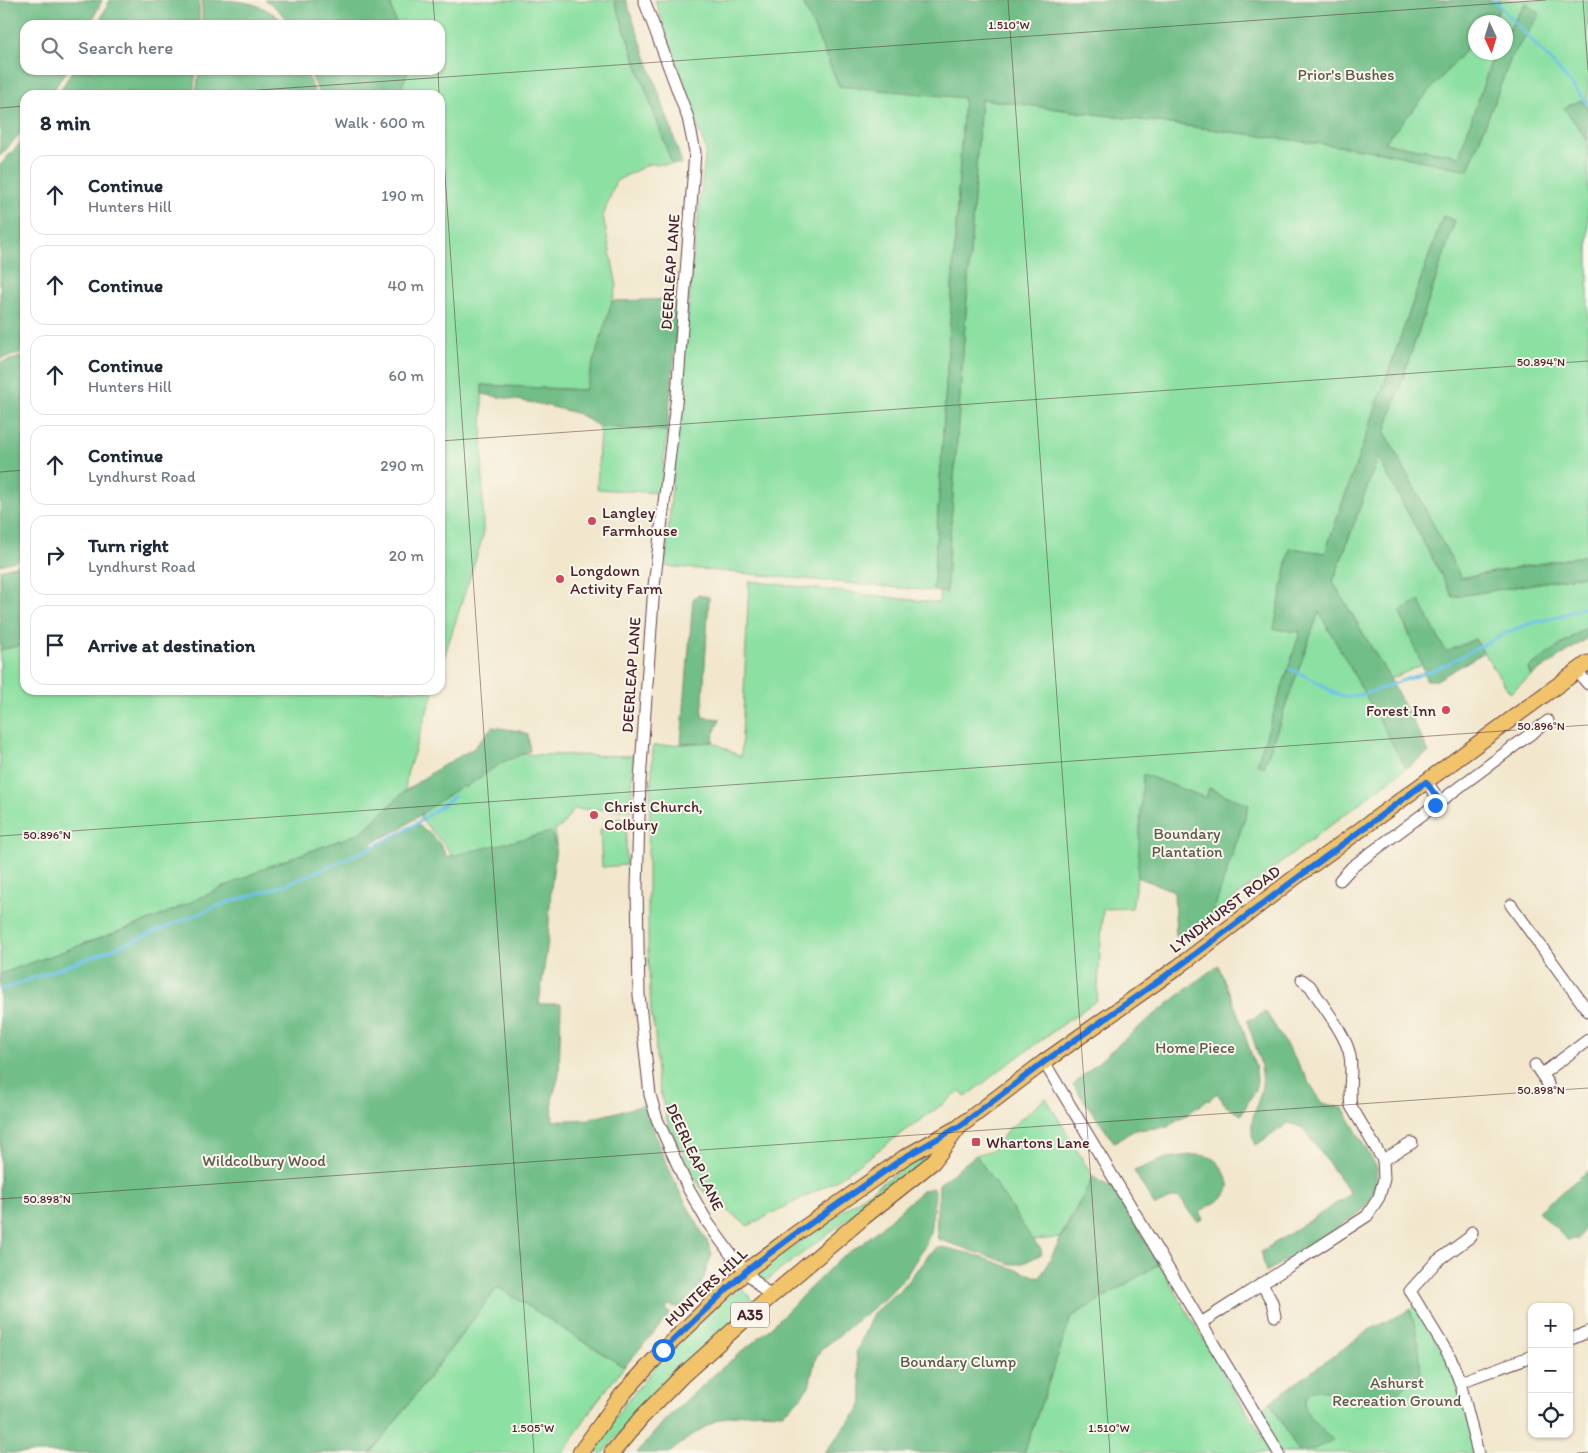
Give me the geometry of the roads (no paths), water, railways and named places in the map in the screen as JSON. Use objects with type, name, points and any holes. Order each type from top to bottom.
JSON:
[{"type":"main road","name":"LYNDHURST ROAD","points":[[1044,1062],[1178,967],[1582,667]]},
{"type":"main road","name":"A35","points":[[612,1453],[640,1418],[682,1376],[770,1297],[864,1217],[933,1162],[960,1126],[1044,1062]]},
{"type":"main road","name":"HUNTERS HILL","points":[[580,1453],[621,1396],[663,1350],[746,1271],[905,1157],[960,1126]]},
{"type":"street","name":"DEERLEAP LANE","points":[[644,0],[688,118],[695,152],[677,396],[654,586],[640,781],[637,889],[639,995],[650,1095],[658,1119],[689,1190],[708,1222],[732,1256],[770,1297]]},
{"type":"street","points":[[1582,667],[1588,684]]},
{"type":"street","points":[[1340,880],[1352,867],[1548,720]]},
{"type":"street","points":[[1426,782],[1440,801]]},
{"type":"street","points":[[1511,905],[1588,1011]]},
{"type":"street","points":[[1201,1323],[1367,1216],[1379,1197],[1384,1180],[1383,1160],[1351,1106],[1349,1097],[1351,1056],[1346,1043],[1310,986],[1302,980]]},
{"type":"street","points":[[1542,1074],[1588,1040]]},
{"type":"street","points":[[1044,1062],[1279,1453]]},
{"type":"street","points":[[1383,1160],[1412,1143]]},
{"type":"street","points":[[1472,1232],[1470,1237],[1436,1262],[1410,1291],[1450,1357],[1460,1382],[1478,1453]]},
{"type":"street","points":[[1262,1284],[1272,1302],[1275,1316]]},
{"type":"street","points":[[1573,1339],[1587,1334]]},
{"type":"street","points":[[1460,1382],[1528,1357]]},
{"type":"waterway","points":[[1494,0],[1588,104]]},
{"type":"waterway","points":[[1290,669],[1314,680],[1334,693],[1347,697],[1364,694],[1439,668],[1525,625],[1557,617],[1588,606]]},
{"type":"waterway","points":[[0,990],[110,950],[223,904],[285,885],[371,848],[416,824],[455,796]]},
{"type":"place","name":"Langley Farmhouse","points":[[592,521]]},
{"type":"place","name":"Longdown Activity Farm","points":[[560,579]]},
{"type":"place","name":"Forest Inn","points":[[1446,710]]},
{"type":"place","name":"Christ Church, Colbury","points":[[594,815]]},
{"type":"place","name":"Whartons Lane","points":[[976,1142]]},
{"type":"park label","name":"Prior's Bushes","points":[[1346,74]]},
{"type":"park label","name":"Boundary Plantation","points":[[1187,842]]},
{"type":"park label","name":"Home Piece","points":[[1195,1047]]},
{"type":"park label","name":"Wildcolbury Wood","points":[[264,1160]]},
{"type":"park label","name":"Boundary Clump","points":[[958,1361]]},
{"type":"park label","name":"Ashurst Recreation Ground","points":[[1397,1391]]}]
